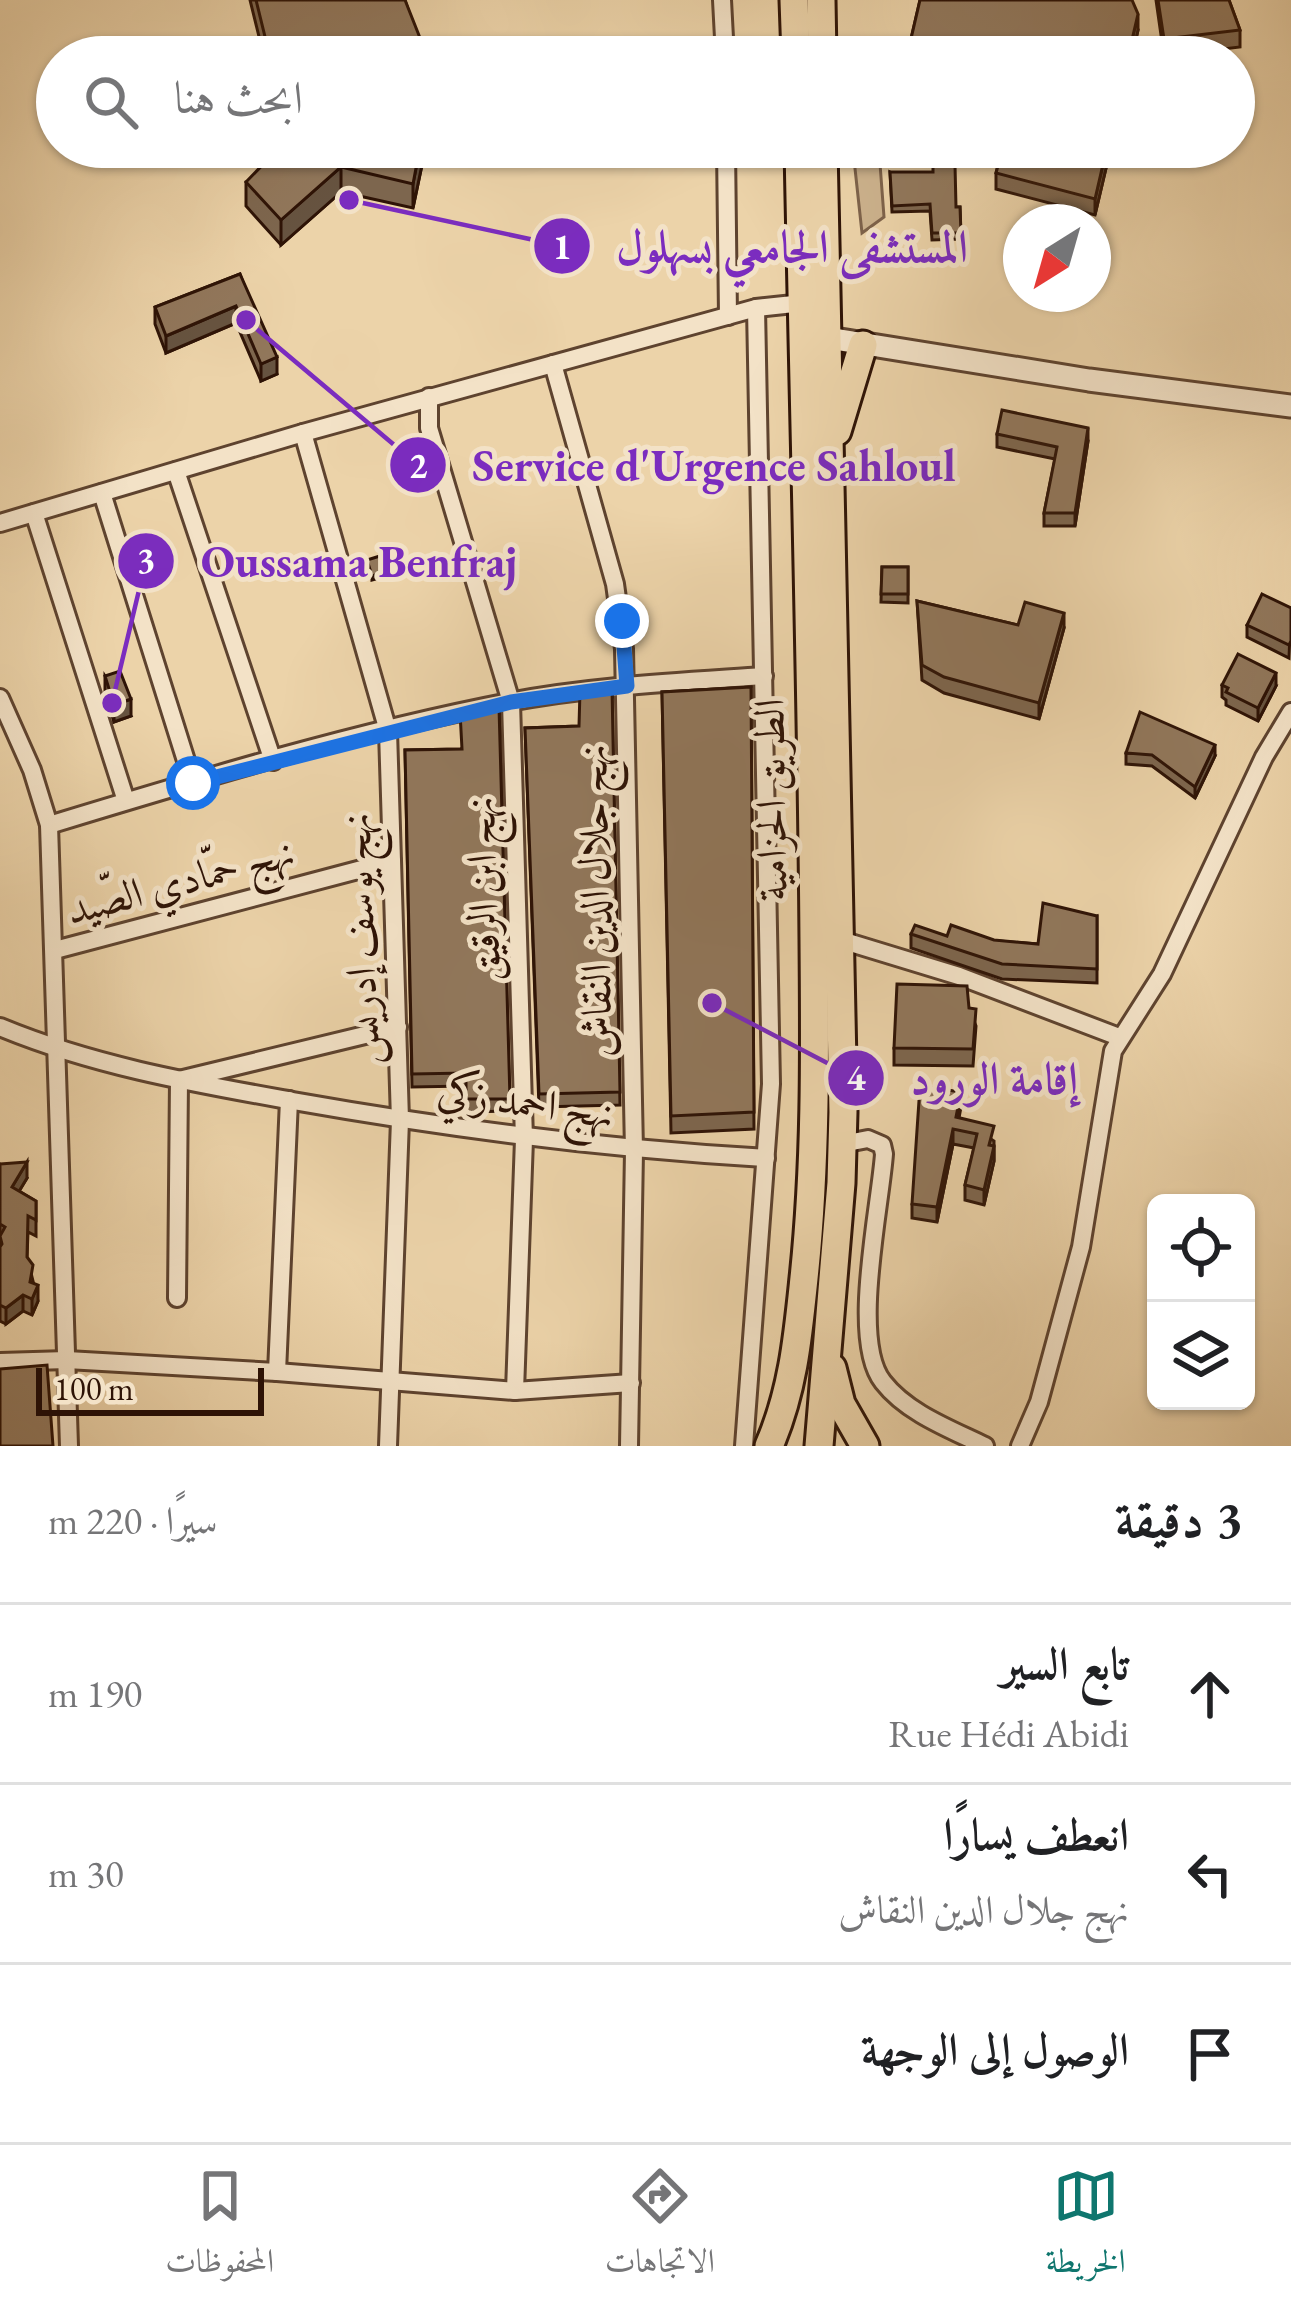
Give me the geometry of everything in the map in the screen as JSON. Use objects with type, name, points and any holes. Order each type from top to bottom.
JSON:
[{"type":"highway","points":[[794,0],[795,36]]},
{"type":"highway","points":[[821,0],[822,36]]},
{"type":"highway","name":"الطريق الحزامية","points":[[769,1446],[783,1414],[797,1349],[812,1205],[814,872],[799,168]]},
{"type":"highway","name":"الطريق الحزامية","points":[[819,1446],[842,1144],[824,168]]},
{"type":"highway","points":[[831,453],[863,345]]},
{"type":"highway","points":[[830,1316],[832,1375],[841,1404],[866,1446]]},
{"type":"street","points":[[722,0],[723,36]]},
{"type":"street","points":[[726,168],[728,316]]},
{"type":"street","points":[[0,523],[303,433],[756,308],[802,304]]},
{"type":"street","points":[[744,1446],[771,1052],[756,308]]},
{"type":"street","points":[[828,338],[1291,406]]},
{"type":"street","name":"نهج جلال الدين النقاش","points":[[553,364],[615,584],[627,686],[634,1151],[629,1446]]},
{"type":"street","name":"نهج ابن الرقيق","points":[[421,400],[511,702],[524,1139],[515,1391]]},
{"type":"street","name":"نهج يوسف إدريس","points":[[303,433],[388,731],[400,1120],[394,1382],[388,1446]]},
{"type":"street","points":[[176,471],[273,761]]},
{"type":"street","points":[[102,494],[193,783]]},
{"type":"street","points":[[34,513],[126,801]]},
{"type":"street","points":[[49,825],[273,761],[511,702],[627,686],[764,676]]},
{"type":"street","points":[[0,698],[38,785],[49,825],[69,1446]]},
{"type":"street","points":[[1020,1446],[1039,1402],[1081,1247],[1109,1064],[1119,1037],[1162,974],[1264,757],[1291,712]]},
{"type":"street","name":"نهج حمّادي الصّيد","points":[[55,950],[392,861]]},
{"type":"street","points":[[841,940],[959,976],[1119,1037]]},
{"type":"street","name":"نهج احمد زكي","points":[[0,1027],[56,1051],[179,1080],[400,1120],[634,1151],[766,1158]]},
{"type":"street","points":[[176,1298],[179,1080],[398,1027]]},
{"type":"street","points":[[277,1372],[289,1100]]},
{"type":"street","points":[[842,1144],[868,1139],[882,1145],[884,1154],[867,1314],[870,1359],[897,1397],[985,1446]]},
{"type":"street","points":[[0,1362],[67,1360],[515,1391],[631,1383]]},
{"type":"shaded area","points":[[855,168],[880,168],[884,217],[862,233]]},
{"type":"building","points":[[256,0],[405,0],[419,36],[265,36]]},
{"type":"building","points":[[920,0],[1132,0],[1138,14],[1133,36],[912,36]]},
{"type":"building","points":[[1158,0],[1229,0],[1240,30],[1189,36],[1164,36]]},
{"type":"building","points":[[260,168],[340,168],[281,220],[246,182]]},
{"type":"building","points":[[345,168],[416,168],[413,184]]},
{"type":"building","points":[[933,168],[955,168],[961,233],[932,233],[930,204],[892,206],[890,172],[933,172]]},
{"type":"building","points":[[997,168],[1102,168],[1095,199],[996,173]]},
{"type":"building","points":[[240,274],[277,357],[261,364],[236,306],[166,336],[155,307]]},
{"type":"building","points":[[1002,410],[1088,428],[1075,513],[1044,513],[1057,447],[997,434]]},
{"type":"building","points":[[396,551],[401,567],[372,576],[367,560]]},
{"type":"building","points":[[882,567],[908,567],[908,594],[881,594]]},
{"type":"building","points":[[1262,594],[1291,608],[1289,645],[1247,625]]},
{"type":"building","points":[[917,601],[1018,625],[1025,602],[1064,613],[1039,703],[944,677],[922,665]]},
{"type":"building","points":[[1238,654],[1276,673],[1258,708],[1226,692],[1228,688],[1222,685]]},
{"type":"building","points":[[120,671],[131,699],[114,705],[105,676]]},
{"type":"building","points":[[751,687],[754,1112],[671,1116],[662,692]]},
{"type":"building","points":[[612,688],[620,1092],[539,1094],[525,728],[579,726],[580,691]]},
{"type":"building","points":[[499,707],[510,1099],[466,1099],[466,1073],[412,1074],[405,750],[462,749],[460,712]]},
{"type":"building","points":[[1140,712],[1215,745],[1195,787],[1152,755],[1126,753]]},
{"type":"building","points":[[1043,903],[1097,916],[1097,969],[1002,964],[911,934],[915,925],[947,936],[951,925],[994,940],[1038,944]]},
{"type":"building","points":[[897,984],[967,986],[969,1008],[976,1009],[973,1049],[894,1048]]},
{"type":"building","points":[[920,1086],[961,1092],[956,1117],[994,1126],[984,1190],[965,1185],[977,1134],[953,1129],[937,1207],[912,1204]]},
{"type":"building","points":[[27,1162],[12,1187],[36,1201],[36,1220],[28,1216],[27,1257],[33,1265],[30,1282],[38,1285],[32,1299],[23,1295],[6,1308],[0,1305],[0,1236],[5,1227],[0,1224],[0,1164]]},
{"type":"building","points":[[47,1365],[53,1446],[0,1446],[0,1369]]},
{"type":"place","name":"المستشفى الجامعي بسهلول","points":[[349,200]]},
{"type":"place","name":"Service d'Urgence Sahloul","points":[[246,320]]},
{"type":"place","name":"Oussama Benfraj","points":[[112,703]]},
{"type":"place","name":"إقامة الورود","points":[[712,1003]]},
{"type":"route","points":[[193,783],[511,702],[627,686],[622,621]]}]
